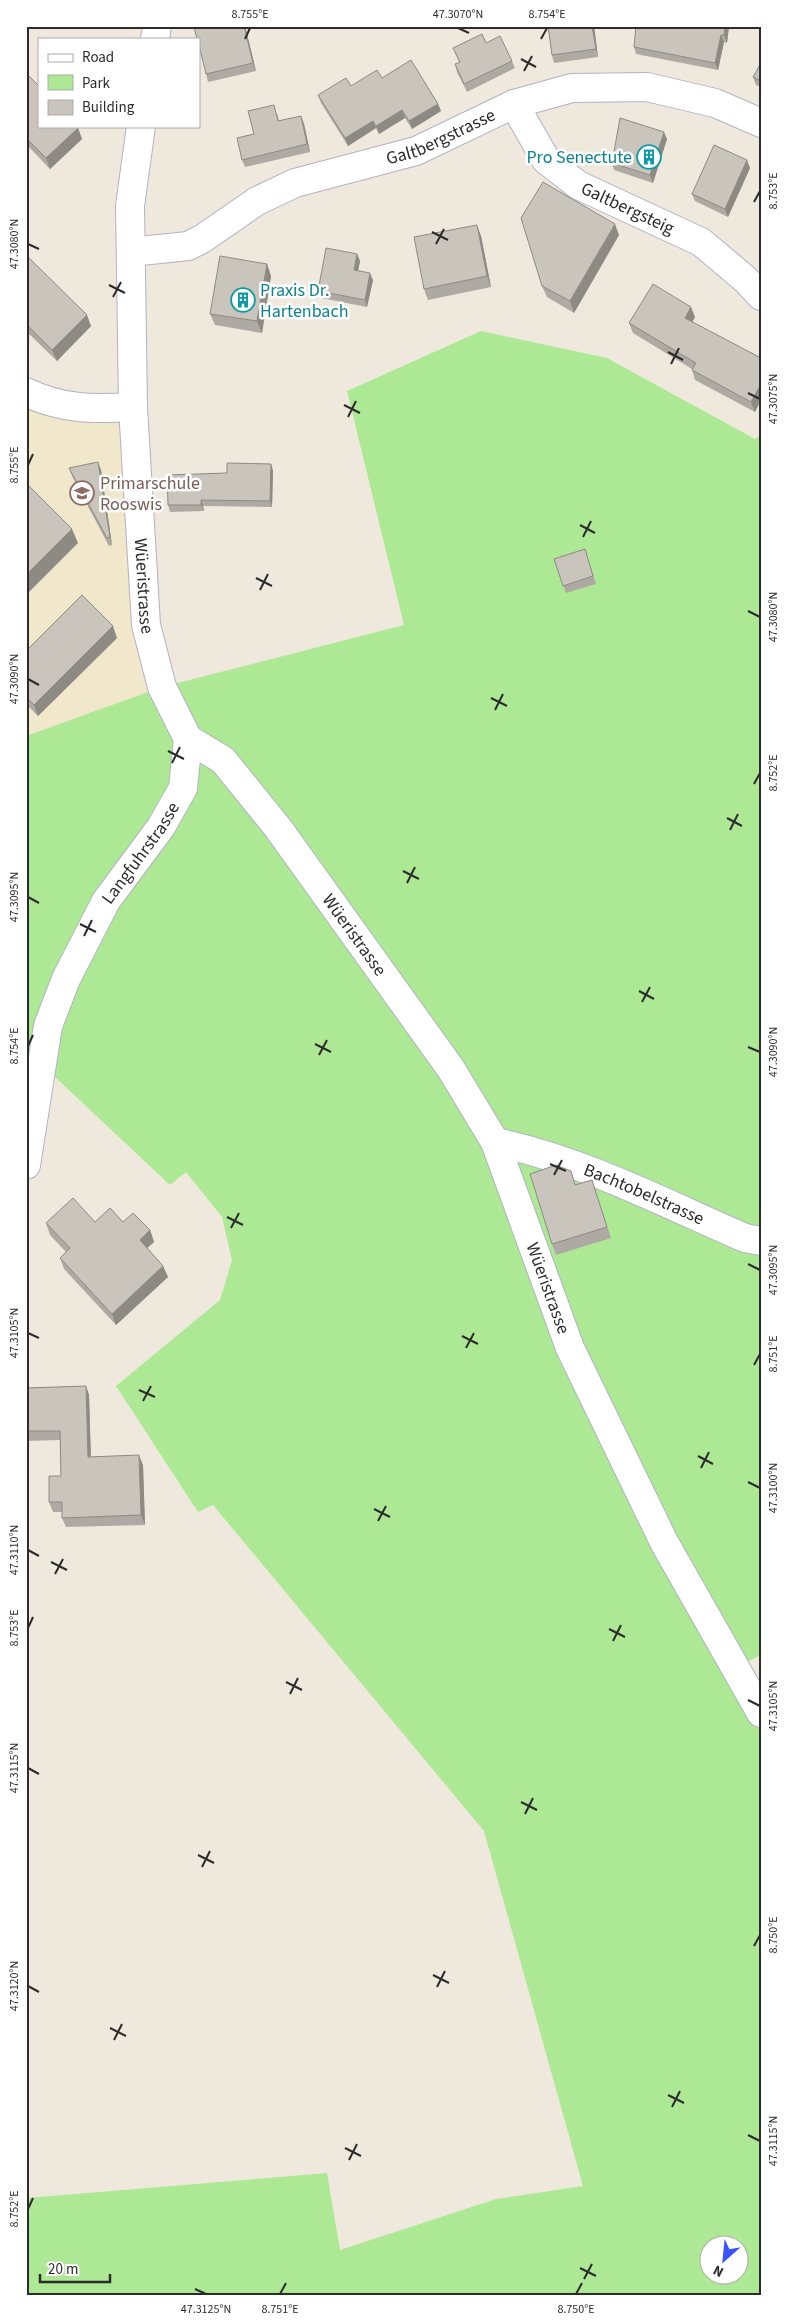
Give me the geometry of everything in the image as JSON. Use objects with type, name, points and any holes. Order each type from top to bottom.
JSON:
[{"type":"street","name":"Galtbergstrasse","points":[[131,252],[188,246],[269,194],[307,179],[416,151],[514,104],[572,88],[647,87],[715,103],[761,123]]},
{"type":"street","name":"Galtbergsteig","points":[[514,104],[546,160],[578,185],[701,242],[746,279],[761,296]]},
{"type":"street","name":"Wüeristrasse","points":[[141,128],[131,193],[133,407],[146,625],[162,687],[188,739],[223,760],[278,828],[451,1068],[495,1142],[570,1348],[664,1542],[761,1713]]},
{"type":"street","points":[[26,392],[44,400],[73,408],[133,407]]},
{"type":"street","name":"Langfuhrstrasse","points":[[26,1165],[48,1026],[66,980],[106,901],[161,827],[183,788],[188,739]]},
{"type":"street","name":"Bachtobelstrasse","points":[[495,1142],[533,1150],[598,1175],[745,1238],[761,1241]]},
{"type":"shaded area","name":"Primarschule Rooswis","points":[[26,392],[133,407],[162,687],[26,736]]},
{"type":"green space","points":[[481,331],[607,358],[755,439],[761,435],[761,1655],[737,1667],[761,1713],[761,2296],[26,2296],[26,2198],[327,2173],[340,2250],[496,2199],[583,2186],[484,1831],[213,1505],[198,1512],[116,1386],[220,1300],[232,1260],[222,1217],[186,1172],[170,1185],[55,1077],[41,1073],[26,1165],[26,736],[162,687],[404,625],[347,391]]},
{"type":"building","points":[[244,26],[253,63],[206,74],[200,49],[200,38],[197,38],[194,27]]},
{"type":"building","points":[[548,26],[592,26],[596,49],[552,55]]},
{"type":"building","points":[[636,26],[725,26],[724,35],[721,35],[715,63],[634,47]]},
{"type":"building","points":[[482,34],[486,43],[500,36],[512,61],[464,84],[455,64],[460,62],[453,48]]},
{"type":"building","points":[[411,60],[438,104],[409,121],[402,110],[376,126],[373,121],[345,138],[318,95],[346,78],[351,86],[377,70],[382,78]]},
{"type":"building","points":[[761,63],[761,81],[753,77]]},
{"type":"building","points":[[26,73],[38,85],[38,128],[78,128],[46,158],[26,138]]},
{"type":"building","points":[[274,105],[278,121],[301,116],[307,144],[242,160],[237,138],[254,134],[248,111]]},
{"type":"building","points":[[620,118],[664,132],[650,175],[612,163]]},
{"type":"building","points":[[714,145],[747,160],[725,209],[692,194]]},
{"type":"building","points":[[543,182],[615,224],[570,301],[542,286],[521,218]]},
{"type":"building","points":[[477,225],[487,276],[424,289],[414,237]]},
{"type":"building","points":[[326,248],[357,254],[354,270],[370,273],[365,300],[318,291]]},
{"type":"building","points":[[26,255],[87,315],[52,350],[26,324]]},
{"type":"building","name":"Praxis Dr. Hartenbach","points":[[220,256],[267,264],[257,321],[210,314]]},
{"type":"building","points":[[653,284],[691,307],[685,318],[761,358],[761,384],[751,402],[692,370],[696,363],[629,323]]},
{"type":"building","points":[[98,462],[110,537],[107,538],[69,468]]},
{"type":"building","points":[[227,463],[271,464],[270,501],[201,500],[201,505],[168,505],[167,475],[227,473]]},
{"type":"building","points":[[26,483],[72,529],[26,575]]},
{"type":"building","points":[[585,549],[593,576],[563,586],[554,559]]},
{"type":"building","points":[[82,595],[113,626],[34,705],[26,697],[26,651]]},
{"type":"building","points":[[556,1165],[571,1171],[575,1185],[592,1180],[607,1227],[552,1244],[530,1174]]},
{"type":"building","points":[[73,1198],[95,1222],[110,1208],[123,1222],[133,1213],[150,1230],[140,1240],[163,1266],[112,1314],[60,1258],[70,1248],[46,1223]]},
{"type":"building","points":[[86,1386],[88,1457],[139,1455],[141,1515],[62,1518],[62,1502],[49,1502],[49,1476],[61,1476],[60,1431],[26,1431],[26,1388]]},
{"type":"place","name":"Pro Senectute","points":[[649,157]]},
{"type":"place","name":"Praxis Dr. Hartenbach","points":[[243,300]]},
{"type":"place","name":"Primarschule Rooswis","points":[[82,493]]}]
